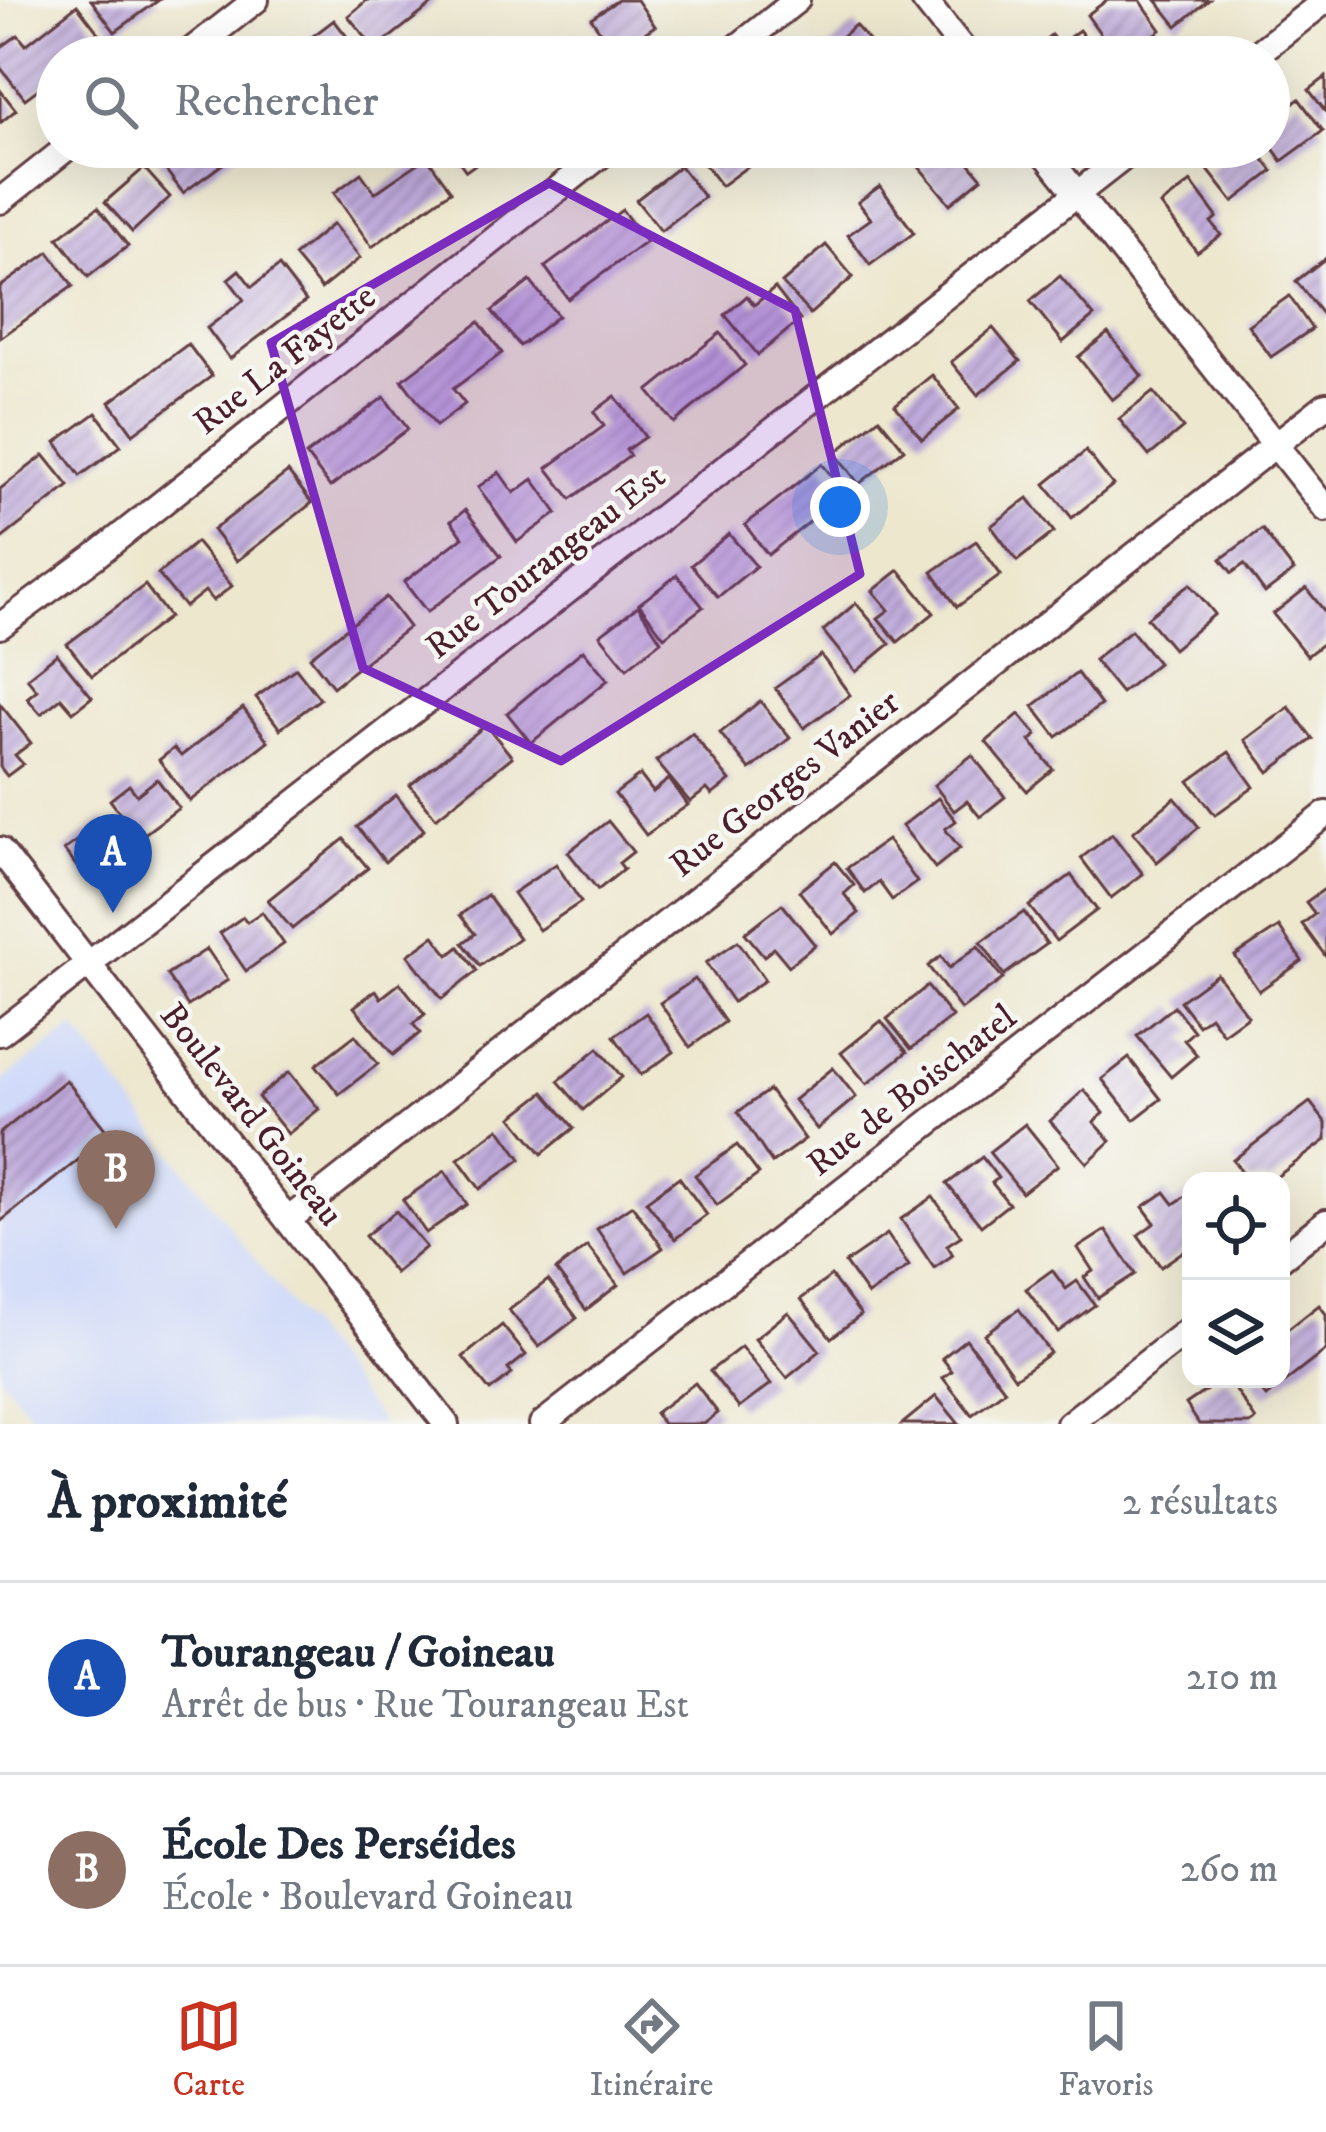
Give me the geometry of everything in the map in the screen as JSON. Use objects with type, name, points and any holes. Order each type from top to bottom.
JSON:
[{"type":"street","points":[[210,36],[256,0]]},
{"type":"street","points":[[752,36],[797,0]]},
{"type":"street","points":[[924,0],[952,36]]},
{"type":"street","points":[[1280,36],[1326,0]]},
{"type":"street","points":[[0,201],[42,168]]},
{"type":"street","name":"Rue La Fayette","points":[[0,626],[584,168]]},
{"type":"street","points":[[1057,168],[1326,509]]},
{"type":"street","name":"Rue Tourangeau Est","points":[[0,1033],[1110,168]]},
{"type":"street","name":"Rue Georges Vanier","points":[[287,1220],[1326,405]]},
{"type":"street","name":"Rue de Boischatel","points":[[542,1424],[1326,814]]},
{"type":"street","name":"Boulevard Goineau","points":[[0,850],[446,1424]]},
{"type":"street","points":[[1290,1251],[1326,1222]]},
{"type":"street","points":[[1069,1424],[1182,1335]]},
{"type":"highlighted area","points":[[549,183],[795,310],[860,574],[561,761],[363,668],[271,343]]},
{"type":"shaded area","points":[[75,1028],[383,1424],[38,1424],[0,1376],[0,1082]]},
{"type":"building","points":[[91,0],[159,0],[115,32]]},
{"type":"building","points":[[367,0],[438,0],[392,36],[364,36],[348,16]]},
{"type":"building","points":[[618,0],[637,0],[655,26],[640,36],[603,36],[591,18]]},
{"type":"building","points":[[1107,0],[1140,0],[1161,30],[1153,36],[1102,36],[1087,15]]},
{"type":"building","points":[[1156,0],[1209,0],[1177,26]]},
{"type":"building","points":[[77,5],[101,36],[37,36]]},
{"type":"building","points":[[334,20],[346,36],[313,36]]},
{"type":"building","points":[[855,25],[865,36],[842,36]]},
{"type":"building","points":[[18,35],[26,45],[36,37],[36,91],[25,99],[0,67],[0,48]]},
{"type":"building","points":[[1326,77],[1326,112],[1309,90]]},
{"type":"building","points":[[0,90],[16,110],[0,123]]},
{"type":"building","points":[[1299,99],[1323,131],[1290,155],[1290,106]]},
{"type":"building","points":[[144,168],[170,197],[132,232],[105,202]]},
{"type":"building","points":[[164,168],[217,168],[183,193]]},
{"type":"building","points":[[411,168],[435,168],[451,191],[372,247],[334,193],[361,173],[375,193]]},
{"type":"building","points":[[677,168],[704,197],[661,231],[636,200]]},
{"type":"building","points":[[707,168],[745,168],[721,186]]},
{"type":"building","points":[[920,168],[974,168],[982,178],[950,204]]},
{"type":"building","points":[[1271,168],[1273,171],[1233,202],[1208,170]]},
{"type":"building","points":[[1191,182],[1217,217],[1211,222],[1221,235],[1197,252],[1161,205]]},
{"type":"building","points":[[880,186],[914,233],[870,265],[848,235],[871,219],[858,202]]},
{"type":"building","points":[[98,207],[128,246],[88,277],[58,238]]},
{"type":"building","points":[[622,210],[646,242],[568,299],[545,267]]},
{"type":"building","points":[[333,224],[360,258],[321,289],[294,256]]},
{"type":"building","points":[[826,245],[853,277],[810,314],[782,283]]},
{"type":"building","points":[[49,252],[73,286],[0,338],[0,287]]},
{"type":"building","points":[[1326,258],[1326,319],[1296,281]]},
{"type":"building","points":[[279,266],[306,301],[230,359],[207,328],[244,300],[228,279],[239,270],[252,287]]},
{"type":"building","points":[[1060,276],[1094,316],[1063,342],[1030,301]]},
{"type":"building","points":[[530,281],[558,316],[520,346],[492,311]]},
{"type":"building","points":[[775,288],[800,320],[758,355],[725,315],[747,296],[754,305]]},
{"type":"building","points":[[1289,296],[1312,329],[1271,357],[1248,325]]},
{"type":"building","points":[[479,322],[502,353],[453,389],[465,404],[436,426],[402,380]]},
{"type":"building","points":[[993,328],[1020,361],[978,395],[951,362]]},
{"type":"building","points":[[720,333],[745,365],[674,423],[648,391]]},
{"type":"building","points":[[1108,333],[1142,376],[1112,400],[1078,357]]},
{"type":"building","points":[[188,344],[212,376],[133,434],[110,402]]},
{"type":"building","points":[[932,375],[959,409],[922,439],[895,405]]},
{"type":"building","points":[[1153,392],[1183,428],[1149,456],[1119,419]]},
{"type":"building","points":[[615,396],[645,437],[626,450],[630,456],[571,499],[547,468],[604,426],[594,412]]},
{"type":"building","points":[[384,397],[408,429],[330,487],[306,455]]},
{"type":"building","points":[[96,413],[121,446],[80,476],[56,442]]},
{"type":"building","points":[[879,418],[904,449],[859,484],[835,453]]},
{"type":"building","points":[[1086,451],[1113,485],[1072,518],[1045,484]]},
{"type":"building","points":[[44,455],[69,486],[0,540],[0,489]]},
{"type":"building","points":[[822,464],[846,493],[768,555],[745,525]]},
{"type":"building","points":[[288,472],[312,503],[237,561],[213,530]]},
{"type":"building","points":[[499,472],[514,493],[533,479],[557,513],[517,542],[478,487]]},
{"type":"building","points":[[1028,498],[1054,532],[1017,561],[991,526]]},
{"type":"building","points":[[465,510],[501,556],[427,612],[404,582],[463,537],[451,521]]},
{"type":"building","points":[[1262,529],[1294,571],[1265,593],[1244,564],[1232,573],[1221,559]]},
{"type":"building","points":[[729,534],[756,566],[718,597],[691,565]]},
{"type":"building","points":[[976,541],[1001,575],[957,607],[932,572]]},
{"type":"building","points":[[196,542],[232,586],[213,601],[205,591],[185,607],[158,574]]},
{"type":"building","points":[[899,570],[934,613],[898,642],[878,618],[889,610],[873,591]]},
{"type":"building","points":[[677,575],[703,607],[664,637],[639,604]]},
{"type":"building","points":[[1190,584],[1215,614],[1173,649],[1147,618]]},
{"type":"building","points":[[145,585],[169,617],[92,676],[67,644]]},
{"type":"building","points":[[1306,588],[1326,613],[1326,641],[1307,656],[1273,614]]},
{"type":"building","points":[[386,597],[409,627],[333,687],[310,657]]},
{"type":"building","points":[[856,603],[890,644],[856,672],[823,631]]},
{"type":"building","points":[[638,606],[661,641],[627,668],[600,635]]},
{"type":"building","points":[[1131,630],[1158,663],[1121,693],[1094,660]]},
{"type":"building","points":[[583,650],[608,680],[531,743],[507,713]]},
{"type":"building","points":[[57,654],[92,697],[73,712],[61,698],[41,714],[27,698],[37,690],[27,678]]},
{"type":"building","points":[[821,655],[850,695],[804,728],[775,688]]},
{"type":"building","points":[[296,668],[320,699],[280,729],[256,697]]},
{"type":"building","points":[[1077,673],[1101,705],[1057,737],[1033,706]]},
{"type":"building","points":[[760,701],[790,738],[750,770],[720,733]]},
{"type":"building","points":[[0,704],[31,743],[15,755],[23,764],[7,776],[0,767]]},
{"type":"building","points":[[1289,707],[1313,739],[1269,772],[1245,740]]},
{"type":"building","points":[[243,708],[268,741],[190,801],[159,760],[174,748],[181,756]]},
{"type":"building","points":[[1019,714],[1037,735],[1030,741],[1053,769],[1027,791],[986,742]]},
{"type":"building","points":[[486,725],[512,757],[436,818],[410,785]]},
{"type":"building","points":[[692,733],[730,781],[712,795],[707,789],[690,802],[656,761]]},
{"type":"building","points":[[1229,752],[1254,787],[1215,815],[1189,781]]},
{"type":"building","points":[[972,755],[1005,797],[980,817],[967,801],[954,811],[934,785]]},
{"type":"building","points":[[640,775],[653,792],[669,779],[688,805],[646,835],[615,794]]},
{"type":"building","points":[[157,779],[179,808],[139,838],[110,800],[129,785],[137,795]]},
{"type":"building","points":[[396,795],[424,830],[385,862],[357,827]]},
{"type":"building","points":[[938,798],[956,821],[945,829],[960,848],[935,868],[902,826]]},
{"type":"building","points":[[1175,798],[1199,827],[1157,862],[1133,832]]},
{"type":"building","points":[[103,821],[127,852],[88,881],[64,850]]},
{"type":"building","points":[[608,821],[633,852],[619,863],[624,869],[598,890],[568,852]]},
{"type":"building","points":[[1112,834],[1143,874],[1111,898],[1081,858]]},
{"type":"building","points":[[344,839],[368,868],[292,929],[268,900]]},
{"type":"building","points":[[887,840],[917,882],[892,900],[879,882],[865,893],[847,868]]},
{"type":"building","points":[[835,862],[854,885],[844,894],[859,913],[833,934],[799,891]]},
{"type":"building","points":[[556,864],[581,902],[539,930],[513,893]]},
{"type":"building","points":[[1071,875],[1097,910],[1056,941],[1029,906]]},
{"type":"building","points":[[1326,888],[1326,957],[1302,924],[1315,914],[1306,902]]},
{"type":"building","points":[[487,895],[519,938],[480,966],[463,943],[475,934],[460,915]]},
{"type":"building","points":[[782,904],[815,945],[789,966],[774,948],[764,956],[745,933]]},
{"type":"building","points":[[262,912],[284,944],[246,971],[220,933],[243,917],[247,922]]},
{"type":"building","points":[[1024,912],[1047,944],[1004,975],[981,942]]},
{"type":"building","points":[[1279,927],[1302,961],[1259,991],[1235,956]]},
{"type":"building","points":[[434,936],[449,955],[459,947],[477,971],[442,999],[408,955]]},
{"type":"building","points":[[738,941],[765,980],[733,1002],[706,963]]},
{"type":"building","points":[[978,946],[1003,979],[961,1010],[928,966],[941,956],[949,968]]},
{"type":"building","points":[[207,949],[228,980],[188,1006],[167,975]]},
{"type":"building","points":[[1217,974],[1248,1016],[1223,1034],[1210,1016],[1198,1025],[1180,1001]]},
{"type":"building","points":[[695,979],[725,1022],[690,1047],[660,1003]]},
{"type":"building","points":[[400,983],[425,1014],[413,1024],[420,1033],[393,1055],[354,1007],[376,990],[381,998]]},
{"type":"building","points":[[927,986],[952,1017],[911,1049],[887,1019]]},
{"type":"building","points":[[1174,1006],[1194,1031],[1184,1040],[1197,1055],[1171,1077],[1137,1036]]},
{"type":"building","points":[[646,1013],[674,1052],[641,1075],[614,1036]]},
{"type":"building","points":[[881,1021],[907,1052],[867,1084],[841,1053]]},
{"type":"building","points":[[355,1035],[378,1064],[339,1094],[316,1065]]},
{"type":"building","points":[[598,1048],[622,1077],[583,1110],[558,1081]]},
{"type":"building","points":[[1129,1058],[1161,1099],[1134,1120],[1102,1079]]},
{"type":"building","points":[[833,1068],[856,1097],[817,1129],[794,1100]]},
{"type":"building","points":[[289,1072],[319,1109],[288,1134],[258,1097]]},
{"type":"building","points":[[66,1080],[110,1135],[0,1222],[0,1133]]},
{"type":"building","points":[[769,1090],[805,1139],[772,1163],[738,1112]]},
{"type":"building","points":[[1084,1090],[1104,1113],[1094,1122],[1111,1141],[1087,1163],[1050,1121]]},
{"type":"building","points":[[544,1092],[574,1128],[542,1154],[512,1117]]},
{"type":"building","points":[[1310,1102],[1326,1123],[1326,1140],[1283,1172],[1242,1172],[1233,1160]]},
{"type":"building","points":[[1025,1124],[1058,1165],[1022,1193],[989,1152]]},
{"type":"building","points":[[499,1128],[521,1159],[480,1189],[458,1159]]},
{"type":"building","points":[[737,1145],[759,1174],[717,1205],[695,1175]]},
{"type":"building","points":[[982,1157],[998,1178],[992,1183],[1009,1204],[981,1226],[947,1184]]},
{"type":"building","points":[[445,1171],[467,1204],[426,1233],[403,1200]]},
{"type":"building","points":[[679,1177],[707,1215],[675,1239],[646,1201]]},
{"type":"building","points":[[1165,1192],[1174,1204],[1182,1198],[1182,1252],[1161,1267],[1138,1235],[1155,1223],[1143,1207]]},
{"type":"building","points":[[933,1197],[961,1236],[947,1245],[953,1255],[934,1268],[901,1219]]},
{"type":"building","points":[[632,1205],[663,1248],[627,1273],[597,1229]]},
{"type":"building","points":[[396,1211],[426,1247],[395,1273],[365,1236]]},
{"type":"building","points":[[1106,1230],[1135,1274],[1098,1298],[1084,1277],[1093,1271],[1078,1248]]},
{"type":"building","points":[[887,1234],[909,1266],[868,1295],[845,1263]]},
{"type":"building","points":[[587,1246],[618,1285],[586,1310],[556,1270]]},
{"type":"building","points":[[1052,1270],[1066,1289],[1077,1281],[1095,1305],[1058,1332],[1026,1289]]},
{"type":"building","points":[[831,1276],[861,1315],[831,1338],[801,1299]]},
{"type":"building","points":[[548,1280],[577,1318],[539,1347],[509,1310]]},
{"type":"building","points":[[1319,1305],[1326,1314],[1326,1350],[1290,1378],[1290,1328]]},
{"type":"building","points":[[1019,1309],[1050,1353],[1015,1378],[984,1334]]},
{"type":"building","points":[[788,1312],[820,1351],[787,1378],[755,1339]]},
{"type":"building","points":[[502,1325],[526,1355],[490,1391],[463,1357]]},
{"type":"building","points":[[966,1339],[1005,1390],[972,1415],[943,1378],[952,1371],[942,1358]]},
{"type":"building","points":[[741,1347],[771,1384],[739,1408],[710,1371]]},
{"type":"building","points":[[695,1383],[718,1413],[704,1424],[663,1424],[655,1413]]},
{"type":"building","points":[[1210,1388],[1234,1388],[1256,1420],[1199,1424],[1186,1404]]},
{"type":"building","points":[[936,1396],[959,1424],[902,1424]]},
{"type":"place","name":"Tourangeau / Goineau","points":[[113,913]]},
{"type":"place","name":"École Des Perséides","points":[[116,1229]]}]
